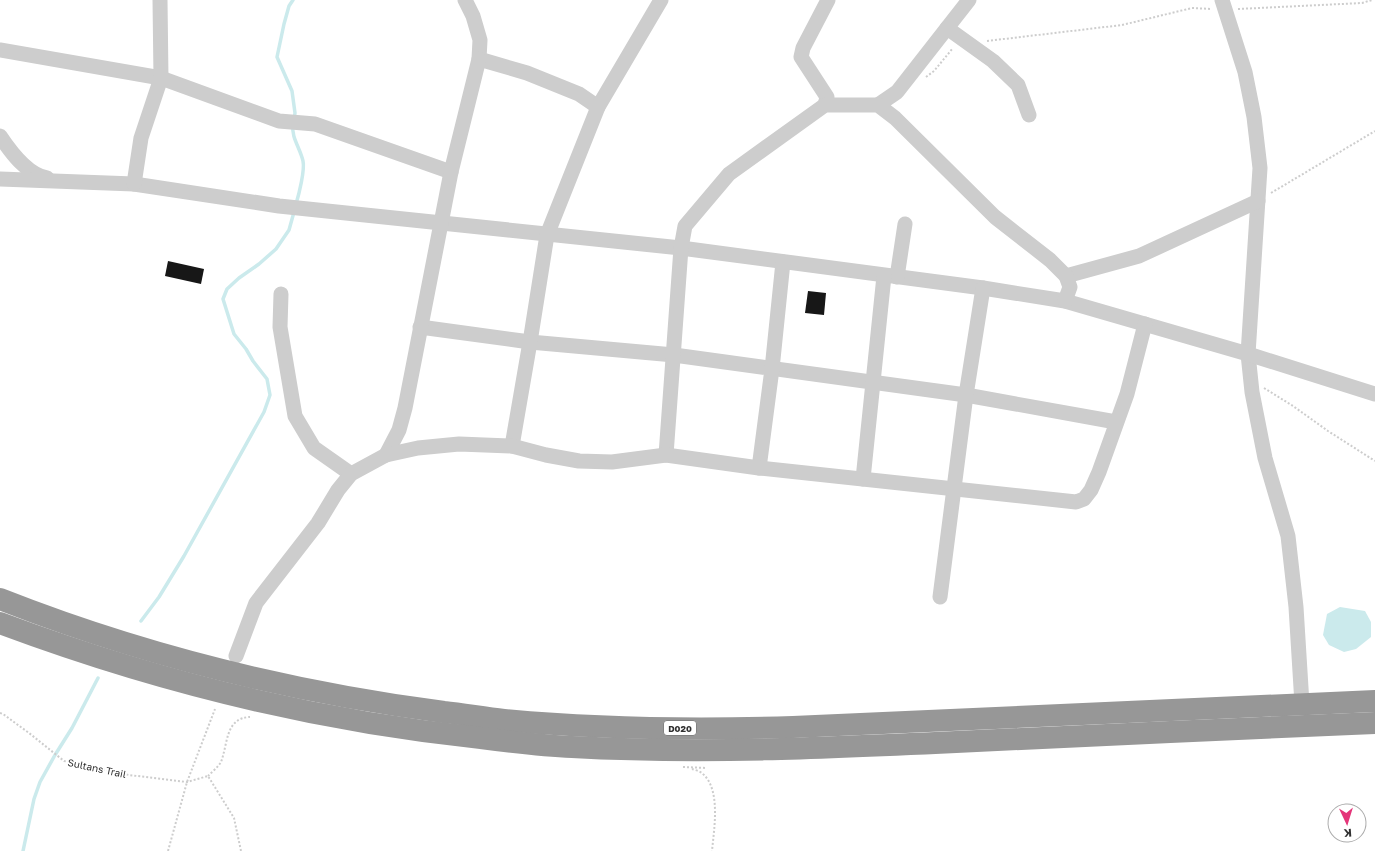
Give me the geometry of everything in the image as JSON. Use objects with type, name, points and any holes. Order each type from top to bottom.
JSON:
[{"type":"highway","name":"D020","points":[[0,599],[105,636],[252,678],[347,697],[502,720],[628,727],[744,729],[1375,701]]},
{"type":"highway","points":[[0,622],[31,634],[146,672],[266,703],[347,719],[425,732],[568,747],[675,750],[777,750],[1375,723]]},
{"type":"street","points":[[134,184],[142,138],[161,78],[160,0]]},
{"type":"street","points":[[386,455],[399,430],[405,408],[451,172],[479,59],[480,40],[473,16],[465,0]]},
{"type":"street","points":[[512,446],[547,234],[598,107],[661,0]]},
{"type":"street","points":[[825,106],[826,97],[801,57],[803,48],[828,0]]},
{"type":"street","points":[[666,455],[681,248],[685,226],[730,174],[825,106],[878,105],[898,92],[969,0]]},
{"type":"street","points":[[1223,5],[1245,72],[1254,117],[1260,168],[1248,354],[1249,369],[1265,458],[1288,536],[1296,607],[1302,704]]},
{"type":"street","points":[[947,28],[993,61],[1018,85],[1029,115]]},
{"type":"street","points":[[0,50],[161,78],[279,121],[315,124],[451,172]]},
{"type":"street","points":[[479,59],[533,76],[579,94],[598,107]]},
{"type":"street","points":[[878,105],[895,118],[996,217],[1050,260],[1066,276],[1070,287],[1065,301]]},
{"type":"street","points":[[2,139],[19,160],[38,175],[42,177],[70,181]]},
{"type":"street","points":[[0,178],[6,174],[9,162],[8,150],[2,139]]},
{"type":"street","points":[[0,178],[134,184],[279,206],[681,248],[983,288],[1065,301],[1248,354],[1375,394]]},
{"type":"street","points":[[1066,276],[1139,256],[1258,201]]},
{"type":"street","points":[[863,479],[874,383],[891,276],[905,224]]},
{"type":"street","points":[[758,468],[772,369],[783,262]]},
{"type":"street","points":[[940,597],[966,395],[983,288]]},
{"type":"street","points":[[281,294],[280,326],[295,416],[314,448],[351,474]]},
{"type":"street","points":[[236,656],[256,603],[318,523],[338,490],[351,474],[386,455],[418,448],[459,444],[512,446],[546,455],[579,461],[612,462],[666,455],[758,468],[1076,502],[1084,499],[1091,490],[1099,472],[1127,394],[1145,324]]},
{"type":"street","points":[[420,327],[530,342],[674,355],[966,395],[1116,422]]},
{"type":"path","points":[[922,80],[934,71],[956,43],[969,43],[1122,25],[1192,8],[1223,5],[1362,3],[1372,0]]},
{"type":"path","points":[[1258,201],[1375,131]]},
{"type":"path","points":[[1249,369],[1262,387],[1375,461]]},
{"type":"path","points":[[168,851],[186,782],[215,709]]},
{"type":"path","name":"Sultans Trail","points":[[0,714],[3,714],[30,733],[64,761],[129,775],[186,782]]},
{"type":"path","points":[[690,768],[703,773],[713,789],[716,815],[712,851]]},
{"type":"path","points":[[186,782],[208,776],[234,818],[241,851]]},
{"type":"water","points":[[1340,607],[1365,611],[1371,622],[1371,637],[1356,649],[1344,652],[1329,645],[1323,635],[1327,614]]},
{"type":"building","points":[[168,261],[204,269],[201,284],[165,276]]},
{"type":"building","points":[[808,291],[826,293],[824,315],[805,313]]},
{"type":"waterway","points":[[293,0],[289,6],[277,57],[292,91],[295,113],[294,119]]},
{"type":"waterway","points":[[293,125],[293,134],[303,161],[303,170],[296,204]]},
{"type":"waterway","points":[[141,621],[159,597],[184,556],[264,412],[270,395],[267,379],[234,334],[223,299],[227,289],[276,249],[289,230],[294,212]]},
{"type":"waterway","points":[[23,851],[34,799],[40,782],[72,728],[98,678]]}]
